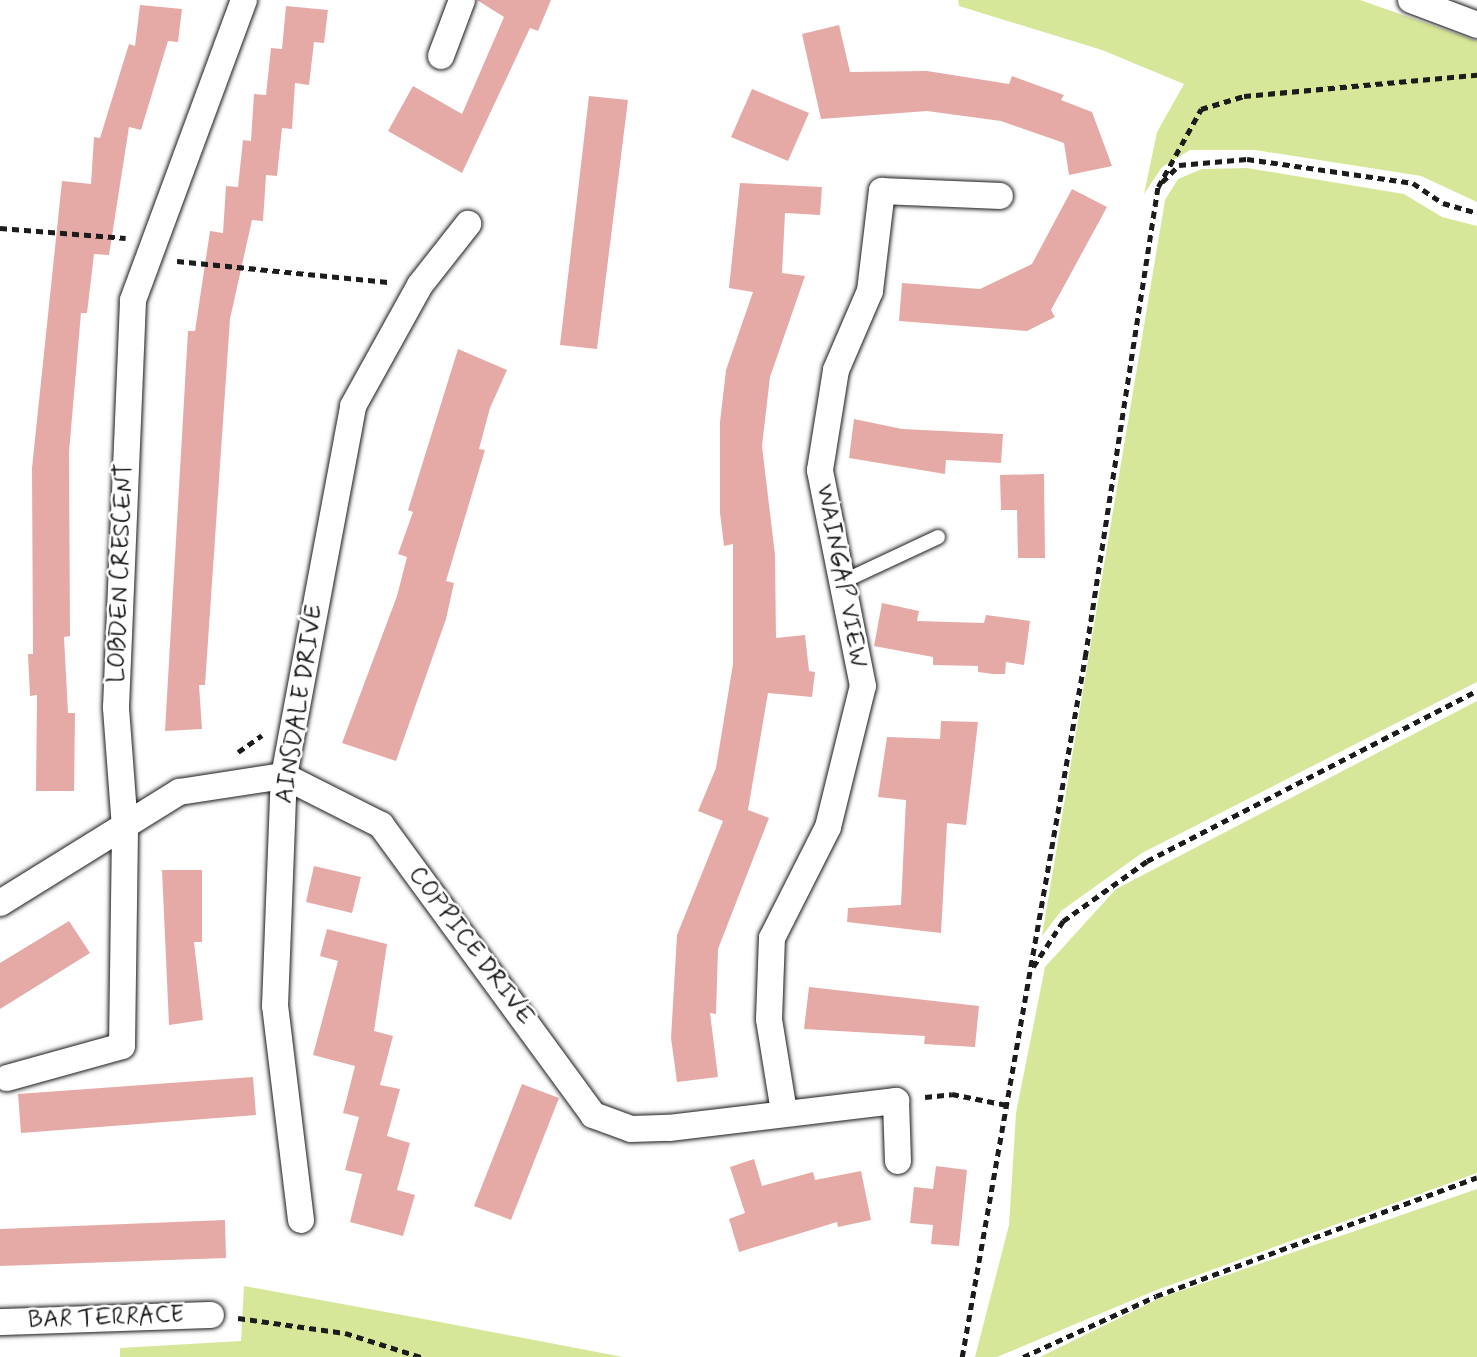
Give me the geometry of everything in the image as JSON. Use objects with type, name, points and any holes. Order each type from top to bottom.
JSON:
[{"type":"street","name":"LOBDEN CRESCENT","points":[[7,1078],[122,1046],[124,828],[116,707],[133,300],[244,0]]},
{"type":"street","points":[[440,55],[461,0]]},
{"type":"street","points":[[1411,0],[1477,25]]},
{"type":"street","name":"WAINGAP VIEW","points":[[784,1112],[769,1019],[772,938],[828,827],[863,686],[820,470],[836,370],[870,291],[882,191],[1000,195]]},
{"type":"street","name":"AINSDALE DRIVE","points":[[301,1220],[275,1006],[284,776],[353,406],[420,285],[468,224]]},
{"type":"street","points":[[0,903],[179,792],[284,776]]},
{"type":"street","name":"COPPICE DRIVE","points":[[284,776],[380,825],[593,1115],[631,1129],[896,1101]]},
{"type":"street","points":[[896,1101],[898,1161]]},
{"type":"street","name":"BAR TERRACE","points":[[0,1322],[211,1315]]},
{"type":"lane","points":[[842,582],[938,537]]},
{"type":"path","points":[[962,1357],[1031,971],[1158,187],[1201,109],[1244,96],[1477,75]]},
{"type":"path","points":[[1158,187],[1179,165],[1247,159],[1413,183],[1444,203],[1477,214]]},
{"type":"path","points":[[0,228],[420,285]]},
{"type":"path","points":[[1031,971],[1063,921],[1147,861],[1477,691]]},
{"type":"path","points":[[896,1101],[952,1094],[1007,1105]]},
{"type":"path","points":[[1023,1357],[1156,1296],[1477,1177]]},
{"type":"path","points":[[211,1315],[345,1333],[421,1357]]},
{"type":"green space","points":[[958,0],[1360,0],[1477,41],[1477,202],[1421,176],[1255,150],[1190,150],[1162,167],[1144,194],[1157,132],[1184,84],[1102,50],[959,6]]},
{"type":"green space","points":[[1247,168],[1404,194],[1442,217],[1477,226],[1477,682],[1142,853],[1061,911],[1042,936],[1165,200],[1178,179],[1202,169]]},
{"type":"green space","points":[[1477,701],[1477,1173],[1154,1291],[997,1357],[975,1357],[1009,1225],[1016,1113],[1045,967],[1116,889]]},
{"type":"green space","points":[[1477,1189],[1477,1357],[1040,1357],[1160,1298]]},
{"type":"green space","points":[[244,1286],[623,1357],[120,1357],[120,1348],[241,1341]]},
{"type":"building","points":[[477,0],[551,0],[538,31],[530,28],[462,173],[388,131],[413,86],[462,114],[504,17]]},
{"type":"building","points":[[140,5],[182,9],[178,42],[168,41],[141,130],[129,127],[109,255],[94,254],[87,313],[81,313],[69,452],[70,636],[64,637],[68,713],[75,713],[74,791],[36,791],[37,695],[30,696],[28,654],[33,654],[32,468],[62,181],[91,184],[94,137],[100,138],[129,44],[135,46]]},
{"type":"building","points":[[286,6],[328,10],[324,43],[314,42],[309,85],[295,83],[292,129],[282,128],[277,176],[266,175],[263,221],[252,220],[230,319],[205,685],[199,685],[202,729],[165,731],[188,331],[195,331],[210,231],[223,233],[226,186],[238,187],[243,140],[251,141],[254,94],[266,95],[271,48],[282,49]]},
{"type":"building","points":[[839,25],[850,72],[927,71],[1009,84],[1012,76],[1064,95],[1061,100],[1092,112],[1112,166],[1069,175],[1064,143],[1001,121],[927,111],[821,119],[802,34]]},
{"type":"building","points":[[752,89],[809,113],[788,161],[731,137]]},
{"type":"building","points":[[589,96],[628,100],[597,349],[560,345]]},
{"type":"building","points":[[740,183],[822,187],[820,215],[785,213],[782,273],[805,276],[770,377],[762,446],[775,555],[776,638],[805,635],[809,671],[815,672],[812,697],[768,693],[748,810],[769,818],[718,949],[716,1014],[710,1013],[718,1077],[677,1082],[671,1038],[677,935],[723,821],[698,811],[716,768],[733,664],[733,544],[724,546],[720,513],[720,422],[726,370],[753,292],[729,288]]},
{"type":"building","points":[[1072,189],[1107,207],[1051,310],[1055,317],[1027,331],[899,321],[902,283],[980,289],[1032,264]]},
{"type":"building","points":[[458,349],[507,370],[490,408],[479,449],[485,450],[446,581],[454,583],[446,619],[396,761],[342,743],[397,596],[407,557],[398,554],[413,512],[408,510]]},
{"type":"building","points":[[854,419],[902,429],[1003,434],[1001,463],[946,460],[945,474],[849,458]]},
{"type":"building","points":[[1044,474],[1045,558],[1018,558],[1017,510],[1001,510],[1000,475]]},
{"type":"building","points":[[882,603],[919,611],[917,621],[984,623],[986,615],[1030,621],[1024,665],[1006,662],[1005,674],[993,674],[978,672],[978,666],[933,665],[933,657],[874,646]]},
{"type":"building","points":[[941,721],[978,722],[966,825],[947,823],[941,933],[847,922],[848,908],[901,905],[906,800],[878,797],[887,737],[940,739]]},
{"type":"building","points":[[314,866],[361,877],[352,913],[306,902]]},
{"type":"building","points":[[162,870],[202,870],[202,942],[194,942],[203,1020],[169,1025]]},
{"type":"building","points":[[69,921],[90,953],[0,1009],[0,963]]},
{"type":"building","points":[[327,929],[387,944],[374,1031],[393,1036],[380,1085],[400,1089],[387,1136],[410,1143],[397,1190],[415,1195],[403,1236],[350,1222],[362,1174],[345,1170],[359,1117],[343,1113],[355,1066],[313,1055],[338,961],[320,956]]},
{"type":"building","points":[[809,987],[979,1006],[975,1047],[924,1044],[925,1036],[804,1029]]},
{"type":"building","points":[[253,1077],[256,1115],[21,1133],[18,1094]]},
{"type":"building","points":[[522,1084],[559,1098],[511,1220],[474,1206]]},
{"type":"building","points":[[754,1159],[762,1186],[813,1172],[815,1180],[861,1171],[871,1220],[838,1227],[837,1222],[739,1252],[729,1219],[745,1213],[730,1167]]},
{"type":"building","points":[[936,1166],[967,1170],[959,1246],[931,1244],[933,1225],[910,1223],[914,1187],[933,1189]]},
{"type":"building","points":[[225,1220],[226,1258],[0,1266],[0,1229]]}]
